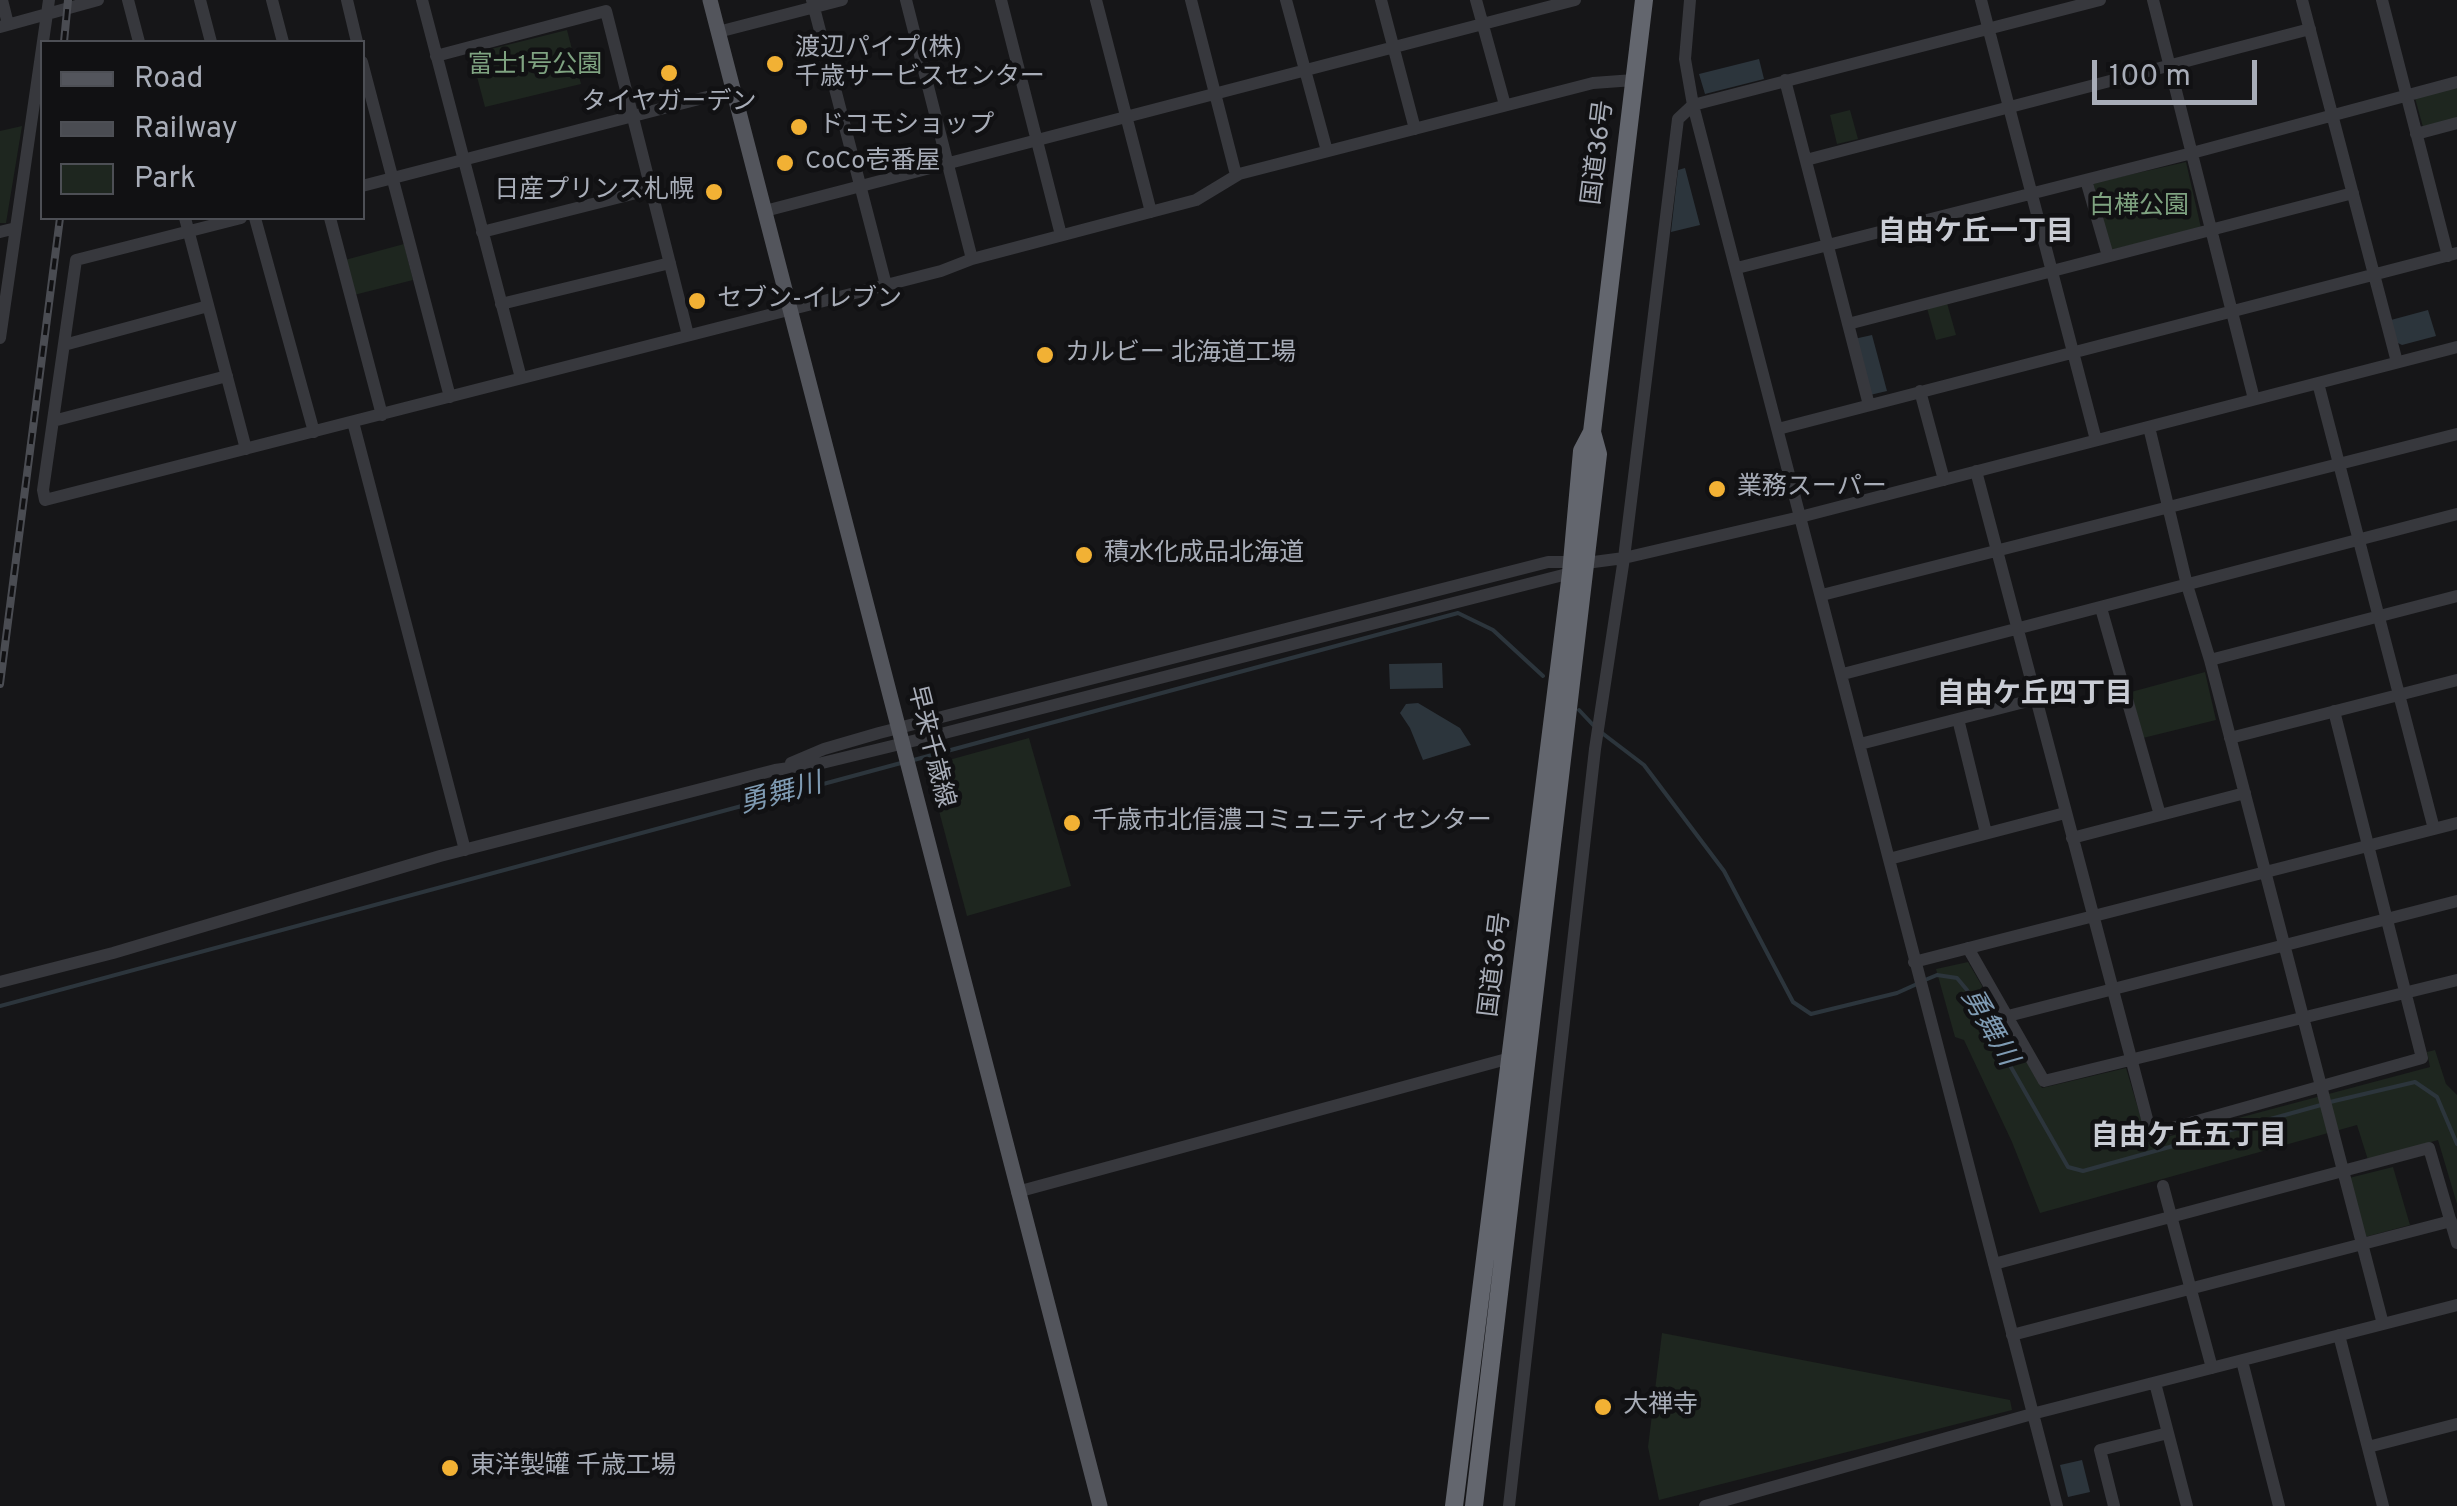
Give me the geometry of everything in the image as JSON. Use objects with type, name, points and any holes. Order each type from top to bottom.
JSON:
[{"type":"highway","name":"国道36号","points":[[1474,1506],[1518,1059],[1576,566],[1598,454],[1592,432],[1644,0]]},
{"type":"highway","name":"国道36号","points":[[1454,1506],[1518,1059]]},
{"type":"main road","name":"早来千歳線","points":[[710,0],[1100,1506]]},
{"type":"street","points":[[2,0],[4,26],[48,7],[98,0]]},
{"type":"street","points":[[128,0],[139,40]]},
{"type":"street","points":[[200,0],[210,40]]},
{"type":"street","points":[[272,0],[282,40]]},
{"type":"street","points":[[346,0],[357,40]]},
{"type":"street","points":[[422,0],[522,378]]},
{"type":"street","points":[[718,32],[813,4],[842,0]]},
{"type":"street","points":[[906,0],[972,259]]},
{"type":"street","points":[[1000,0],[1061,236]]},
{"type":"street","points":[[1096,0],[1150,212]]},
{"type":"street","points":[[1191,0],[1236,176]]},
{"type":"street","points":[[1286,0],[1326,151]]},
{"type":"street","points":[[1380,0],[1415,128]]},
{"type":"street","points":[[1476,0],[1505,105]]},
{"type":"street","points":[[765,211],[1572,0]]},
{"type":"street","points":[[1690,0],[1685,59],[1694,104],[2057,1506]]},
{"type":"street","points":[[1981,0],[2096,440]]},
{"type":"street","points":[[1509,1506],[1600,707],[1624,558],[1678,119],[1694,104],[2100,0]]},
{"type":"street","points":[[2153,0],[2254,399]]},
{"type":"street","points":[[2302,0],[2397,362]]},
{"type":"street","points":[[1778,428],[2452,255],[2405,96],[2382,0]]},
{"type":"street","points":[[813,4],[886,285]]},
{"type":"street","points":[[43,40],[48,7]]},
{"type":"street","points":[[436,56],[606,10],[688,334]]},
{"type":"street","points":[[1806,160],[2310,29]]},
{"type":"street","points":[[0,338],[40,62]]},
{"type":"street","points":[[365,74],[450,397]]},
{"type":"street","points":[[223,220],[186,224],[76,260],[44,490],[46,500],[941,271],[972,259],[1196,200],[1236,176],[1326,151],[1593,83],[1634,80]]},
{"type":"street","points":[[1785,80],[1868,405]]},
{"type":"street","points":[[1737,268],[2457,82]]},
{"type":"street","points":[[365,185],[734,90]]},
{"type":"street","points":[[2416,134],[2457,122]]},
{"type":"street","points":[[2086,180],[2108,256]]},
{"type":"street","points":[[482,232],[652,189]]},
{"type":"street","points":[[1848,324],[2353,193]]},
{"type":"street","points":[[257,220],[314,432]]},
{"type":"street","points":[[331,220],[382,414]]},
{"type":"street","points":[[186,224],[246,449]]},
{"type":"street","points":[[0,232],[16,228]]},
{"type":"street","points":[[501,304],[670,262]]},
{"type":"street","points":[[64,345],[208,306]]},
{"type":"street","points":[[0,982],[114,953],[465,850],[775,770],[824,749],[904,749],[1576,566],[1800,517],[2457,346]]},
{"type":"street","points":[[53,422],[227,376]]},
{"type":"street","points":[[2318,383],[2434,828]]},
{"type":"street","points":[[1920,392],[1944,480]]},
{"type":"street","points":[[353,422],[465,850]]},
{"type":"street","points":[[2149,426],[2187,585],[2210,660],[2383,1324]]},
{"type":"street","points":[[1822,594],[2457,434]]},
{"type":"street","points":[[1976,471],[2150,1134],[2320,1090],[2422,1058],[2334,712]]},
{"type":"street","points":[[1843,674],[2457,514]]},
{"type":"street","points":[[2210,660],[2457,596]]},
{"type":"street","points":[[2101,608],[2160,815]]},
{"type":"street","points":[[2230,738],[2457,680]]},
{"type":"street","points":[[1860,744],[2036,699]]},
{"type":"street","points":[[1958,719],[1986,833]]},
{"type":"street","points":[[2072,838],[2244,793]]},
{"type":"street","points":[[1889,859],[2065,813]]},
{"type":"street","points":[[1915,966],[1968,948],[2457,822]]},
{"type":"street","points":[[2008,1016],[2457,901]]},
{"type":"street","points":[[1968,948],[2044,1081],[2457,980]]},
{"type":"street","points":[[1016,1192],[1518,1059]]},
{"type":"street","points":[[1994,1264],[2429,1148],[2457,1243]]},
{"type":"street","points":[[2163,1186],[2212,1368]]},
{"type":"street","points":[[2012,1336],[2451,1221]]},
{"type":"street","points":[[1704,1506],[1741,1502],[2032,1414],[2457,1305]]},
{"type":"street","points":[[2340,1335],[2383,1506]]},
{"type":"street","points":[[2242,1360],[2279,1506]]},
{"type":"street","points":[[2155,1383],[2187,1506]]},
{"type":"street","points":[[2368,1446],[2457,1424]]},
{"type":"street","points":[[2114,1506],[2100,1450],[2168,1433]]},
{"type":"green space","name":"富士1号公園","points":[[567,30],[581,84],[485,107],[471,54]]},
{"type":"green space","points":[[2457,86],[2457,118],[2423,127],[2415,98]]},
{"type":"green space","points":[[1850,110],[1858,139],[1837,144],[1830,115]]},
{"type":"green space","points":[[22,126],[6,223],[0,223],[0,131]]},
{"type":"green space","name":"白樺公園","points":[[2186,162],[2201,228],[2111,250],[2093,183]]},
{"type":"green space","points":[[404,244],[413,280],[354,295],[345,260]]},
{"type":"green space","points":[[1947,303],[1956,335],[1936,340],[1927,308]]},
{"type":"green space","points":[[2205,672],[2216,720],[2143,738],[2131,692]]},
{"type":"green space","points":[[1029,738],[1071,886],[967,916],[927,766]]},
{"type":"green space","points":[[1968,962],[2042,1088],[2126,1068],[2148,1142],[2430,1067],[2427,1052],[2435,1050],[2446,1084],[2457,1095],[2457,1204],[2438,1140],[2368,1160],[2357,1125],[2040,1213],[1964,1040],[1955,1037],[1936,969]]},
{"type":"green space","points":[[2393,1167],[2410,1225],[2365,1237],[2349,1178]]},
{"type":"green space","points":[[1662,1333],[2010,1400],[2012,1410],[1659,1500],[1648,1447]]},
{"type":"shaded area","points":[[1759,59],[1764,79],[1705,94],[1699,74]]},
{"type":"shaded area","points":[[1685,168],[1700,225],[1671,232],[1678,170]]},
{"type":"shaded area","points":[[2428,310],[2436,336],[2402,345],[2396,342],[2391,320]]},
{"type":"shaded area","points":[[1872,335],[1887,391],[1870,395],[1854,339]]},
{"type":"shaded area","points":[[1442,663],[1443,688],[1390,689],[1389,664]]},
{"type":"shaded area","points":[[1418,703],[1460,728],[1471,745],[1423,760],[1400,713],[1406,704]]},
{"type":"shaded area","points":[[2082,1460],[2090,1492],[2068,1497],[2060,1465]]},
{"type":"waterway","name":"勇舞川","points":[[910,761],[1458,613],[1493,630],[1543,676]]},
{"type":"waterway","name":"勇舞川","points":[[1579,710],[1595,727]]},
{"type":"waterway","name":"勇舞川","points":[[1602,733],[1644,765],[1724,871],[1793,1002],[1811,1014],[1897,993],[1917,984]]},
{"type":"waterway","name":"勇舞川","points":[[0,1006],[901,763]]},
{"type":"waterway","name":"勇舞川","points":[[1925,980],[1937,975],[1957,978],[1967,990],[2068,1167],[2083,1171],[2321,1105]]},
{"type":"waterway","name":"勇舞川","points":[[2330,1102],[2415,1082],[2437,1097],[2457,1144]]},
{"type":"railway","points":[[64,40],[68,0]]},
{"type":"railway","points":[[0,684],[60,220]]},
{"type":"place","name":"渡辺パイプ(株) 千歳サービスセンター","points":[[775,64]]},
{"type":"place","name":"タイヤガーデン","points":[[669,73]]},
{"type":"place","name":"ドコモショップ","points":[[799,127]]},
{"type":"place","name":"CoCo壱番屋","points":[[785,163]]},
{"type":"place","name":"日産プリンス札幌","points":[[714,192]]},
{"type":"place","name":"セブン-イレブン","points":[[697,301]]},
{"type":"place","name":"カルビー 北海道工場","points":[[1045,355]]},
{"type":"place","name":"業務スーパー","points":[[1717,489]]},
{"type":"place","name":"積水化成品北海道","points":[[1084,555]]},
{"type":"place","name":"千歳市北信濃コミュニティセンター","points":[[1072,823]]},
{"type":"place","name":"大禅寺","points":[[1603,1407]]},
{"type":"place","name":"東洋製罐 千歳工場","points":[[450,1468]]},
{"type":"district","name":"自由ケ丘一丁目","points":[[1976,234]]},
{"type":"district","name":"自由ケ丘四丁目","points":[[2035,696]]},
{"type":"district","name":"自由ケ丘五丁目","points":[[2189,1138]]}]
